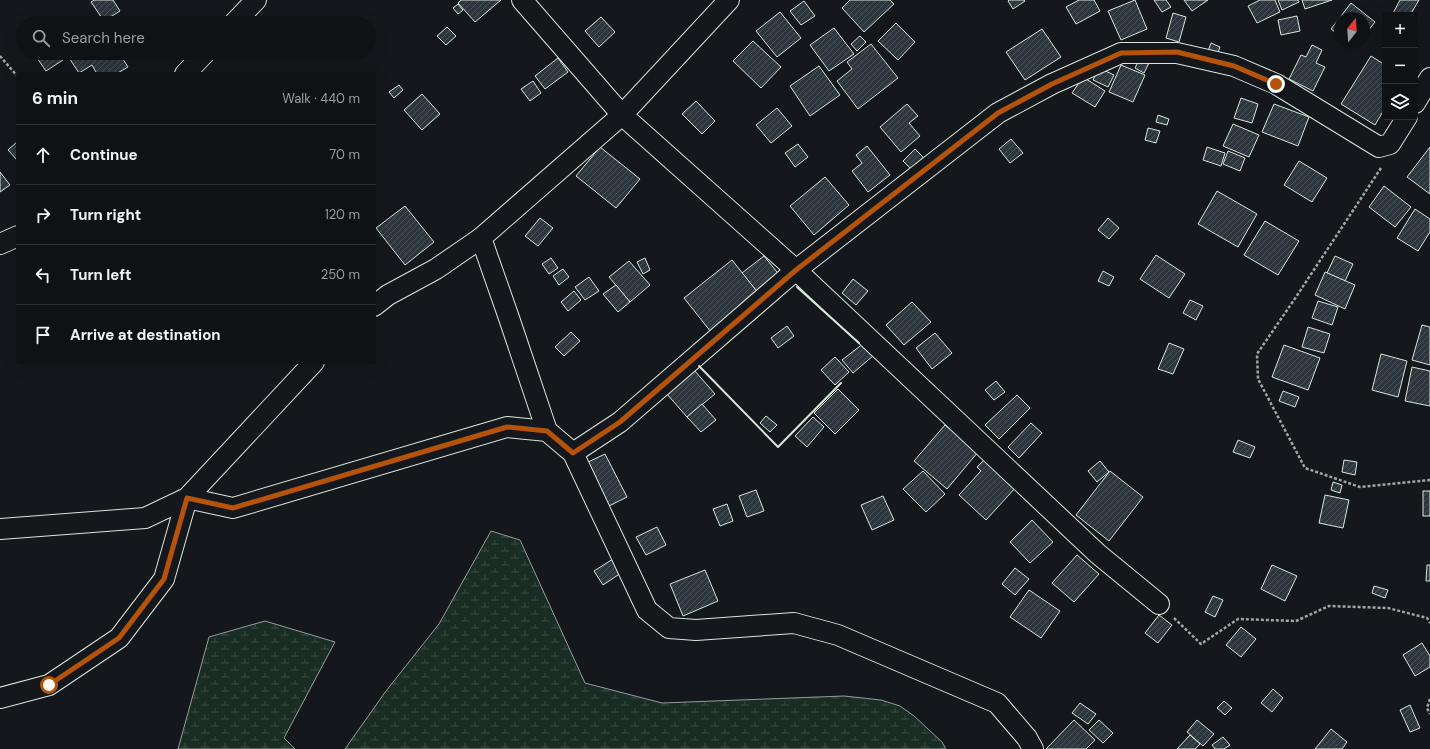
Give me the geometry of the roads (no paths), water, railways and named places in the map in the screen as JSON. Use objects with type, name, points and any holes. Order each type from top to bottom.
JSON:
[{"type":"street","points":[[241,16],[256,0]]},
{"type":"street","points":[[522,0],[622,115],[796,270],[1098,554],[1159,604]]},
{"type":"street","points":[[376,304],[388,295],[436,269],[481,238],[622,115],[729,0]]},
{"type":"street","points":[[573,453],[620,422],[796,270],[998,113],[1052,84],[1121,53],[1177,52],[1234,66],[1276,84],[1379,147],[1390,144],[1405,120]]},
{"type":"street","points":[[187,72],[198,60]]},
{"type":"street","points":[[1418,98],[1430,78]]},
{"type":"street","points":[[0,244],[16,237]]},
{"type":"street","points":[[481,238],[510,318],[547,431],[573,453],[647,610],[669,628],[696,630],[794,623],[838,636],[997,703],[1027,738],[1033,749]]},
{"type":"street","points":[[0,529],[145,518],[187,498],[312,364]]},
{"type":"street","points":[[187,498],[233,508],[507,427],[547,431]]},
{"type":"street","points":[[0,698],[49,685],[119,638],[164,579],[187,498]]}]
